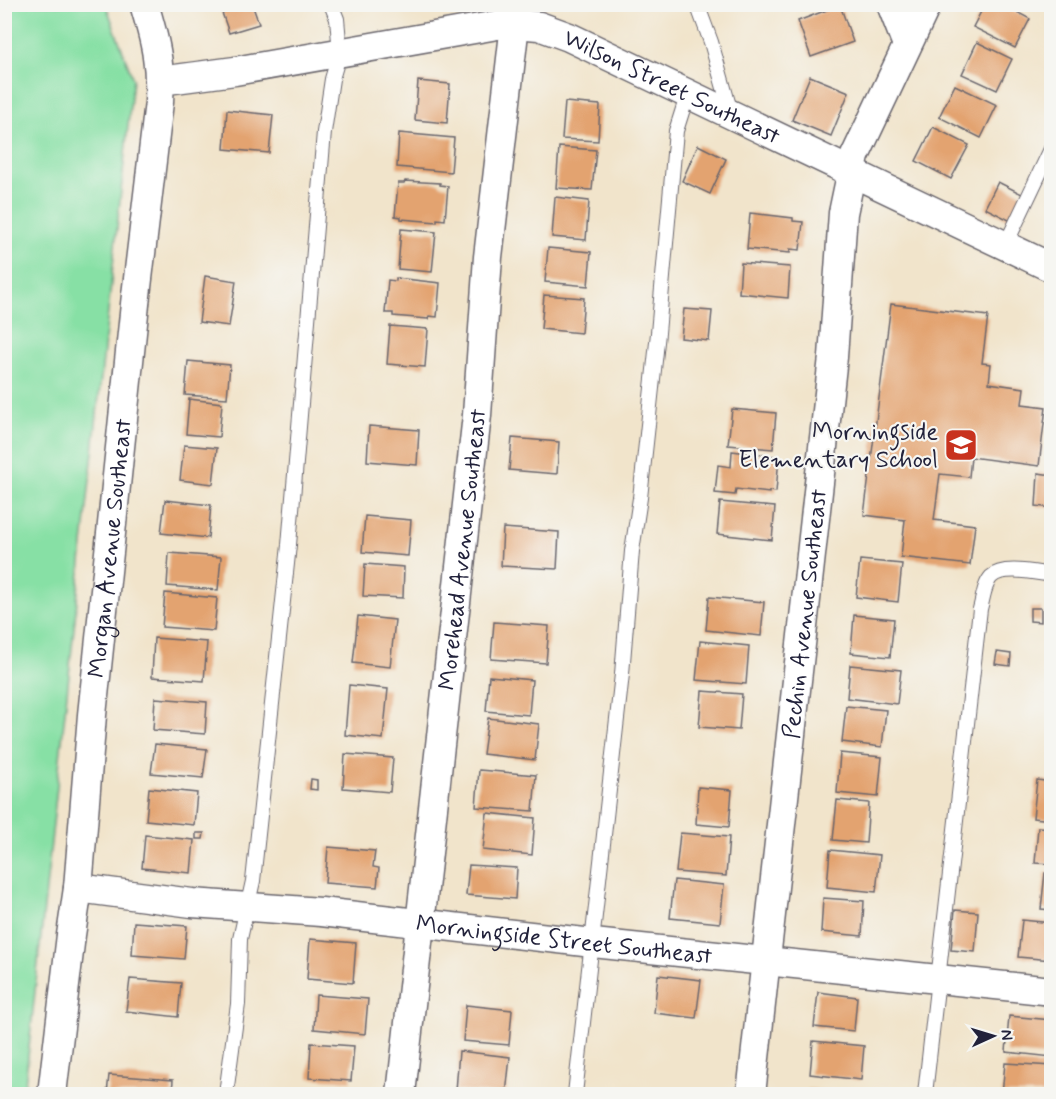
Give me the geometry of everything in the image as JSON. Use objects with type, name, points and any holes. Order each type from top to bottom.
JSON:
[{"type":"street","name":"Morgan Avenue Southeast","points":[[52,1095],[78,888],[94,703],[160,81],[157,47],[144,4]]},
{"type":"street","points":[[891,4],[907,45]]},
{"type":"street","name":"Pechin Avenue Southeast","points":[[751,1095],[833,357],[843,213],[855,156],[927,4]]},
{"type":"street","name":"Wilson Street Southeast","points":[[160,81],[235,71],[340,52],[515,14],[688,93],[1052,268]]},
{"type":"street","name":"Morehead Avenue Southeast","points":[[401,1095],[477,415],[488,257],[515,14]]},
{"type":"street","name":"Morningside Street Southeast","points":[[78,888],[192,903],[321,912],[593,944],[1052,991]]},
{"type":"lane","points":[[226,1095],[238,1004],[240,939],[254,869],[289,545],[324,132],[332,79],[340,52],[337,19],[331,4]]},
{"type":"lane","points":[[697,4],[711,42],[731,114]]},
{"type":"lane","points":[[575,1095],[622,674],[632,551],[658,333],[676,131],[688,93]]},
{"type":"lane","points":[[1005,246],[1052,147]]},
{"type":"lane","points":[[925,1095],[982,601],[992,576],[1003,570],[1052,575]]},
{"type":"green space","points":[[5,4],[106,5],[133,79],[24,1094],[4,1094]]},
{"type":"building","points":[[219,4],[252,4],[259,24],[229,33]]},
{"type":"building","points":[[985,4],[1002,4],[1030,19],[1015,48],[973,27]]},
{"type":"building","points":[[840,5],[853,42],[811,57],[798,21]]},
{"type":"building","points":[[977,42],[1012,59],[997,90],[962,74]]},
{"type":"building","points":[[810,76],[849,92],[831,136],[792,120]]},
{"type":"building","points":[[418,81],[450,84],[447,123],[415,120]]},
{"type":"building","points":[[955,85],[997,105],[981,138],[939,117]]},
{"type":"building","points":[[565,102],[600,105],[598,141],[562,139]]},
{"type":"building","points":[[227,110],[273,115],[269,153],[224,149]]},
{"type":"building","points":[[933,127],[969,145],[951,179],[916,161]]},
{"type":"building","points":[[399,133],[454,138],[451,172],[397,167]]},
{"type":"building","points":[[698,145],[726,159],[710,194],[682,181]]},
{"type":"building","points":[[559,147],[596,150],[592,190],[556,188]]},
{"type":"building","points":[[405,181],[440,183],[440,185],[448,186],[445,220],[437,219],[437,222],[401,219],[395,216],[398,183]]},
{"type":"building","points":[[998,182],[1024,195],[1011,221],[985,208]]},
{"type":"building","points":[[555,197],[589,201],[586,240],[552,237]]},
{"type":"building","points":[[750,213],[793,218],[793,221],[803,222],[800,250],[790,249],[790,253],[747,249]]},
{"type":"building","points":[[401,229],[436,232],[432,272],[398,269]]},
{"type":"building","points":[[548,248],[591,252],[588,286],[545,282]]},
{"type":"building","points":[[741,263],[790,267],[788,298],[739,293]]},
{"type":"building","points":[[205,276],[236,281],[229,326],[199,322]]},
{"type":"building","points":[[396,278],[440,283],[437,317],[429,316],[428,319],[393,316],[393,313],[385,313],[388,280],[396,281]]},
{"type":"building","points":[[544,295],[584,298],[581,333],[541,329]]},
{"type":"building","points":[[891,304],[988,316],[982,363],[991,364],[989,383],[1024,388],[1022,404],[1046,407],[1039,466],[971,457],[969,477],[940,474],[934,520],[975,525],[970,565],[901,557],[905,520],[864,515]]},
{"type":"building","points":[[684,309],[712,311],[709,341],[681,338]]},
{"type":"building","points":[[390,326],[428,329],[425,367],[387,364]]},
{"type":"building","points":[[188,361],[230,365],[227,398],[185,395]]},
{"type":"building","points":[[189,399],[222,403],[219,437],[186,434]]},
{"type":"building","points":[[732,409],[776,413],[773,449],[728,445]]},
{"type":"building","points":[[369,426],[419,430],[417,465],[367,461]]},
{"type":"building","points":[[512,438],[559,442],[557,474],[509,470]]},
{"type":"building","points":[[184,445],[217,448],[213,484],[180,480]]},
{"type":"building","points":[[732,451],[779,457],[776,492],[736,489],[735,495],[715,493],[718,465],[731,467]]},
{"type":"building","points":[[1038,473],[1052,475],[1052,508],[1036,506]]},
{"type":"building","points":[[165,500],[211,505],[208,538],[161,533]]},
{"type":"building","points":[[720,502],[775,507],[772,540],[717,534]]},
{"type":"building","points":[[365,516],[411,520],[408,556],[362,552]]},
{"type":"building","points":[[503,528],[559,532],[557,569],[501,566]]},
{"type":"building","points":[[169,553],[221,557],[218,590],[167,586]]},
{"type":"building","points":[[860,560],[902,564],[898,602],[856,597]]},
{"type":"building","points":[[365,564],[404,567],[403,598],[363,596]]},
{"type":"building","points":[[165,593],[217,598],[214,631],[162,627]]},
{"type":"building","points":[[709,597],[764,602],[761,636],[706,630]]},
{"type":"building","points":[[1030,608],[1041,608],[1041,622],[1030,621]]},
{"type":"building","points":[[854,615],[894,619],[890,657],[851,653]]},
{"type":"building","points":[[358,616],[395,620],[390,667],[353,663]]},
{"type":"building","points":[[494,622],[549,626],[546,663],[491,659]]},
{"type":"building","points":[[154,638],[207,642],[204,681],[152,677]]},
{"type":"building","points":[[700,641],[749,646],[746,684],[696,680]]},
{"type":"building","points":[[997,652],[1011,654],[1010,666],[995,664]]},
{"type":"building","points":[[850,665],[901,670],[897,704],[847,698]]},
{"type":"building","points":[[489,676],[532,680],[529,715],[486,711]]},
{"type":"building","points":[[349,685],[388,689],[383,739],[345,735]]},
{"type":"building","points":[[702,691],[742,694],[739,730],[699,727]]},
{"type":"building","points":[[155,698],[207,702],[205,734],[153,730]]},
{"type":"building","points":[[846,706],[886,710],[882,747],[842,742]]},
{"type":"building","points":[[488,718],[539,724],[535,760],[483,754]]},
{"type":"building","points":[[155,744],[207,749],[203,778],[151,773]]},
{"type":"building","points":[[840,753],[882,757],[878,797],[837,793]]},
{"type":"building","points":[[345,754],[393,758],[390,792],[343,788]]},
{"type":"building","points":[[479,770],[536,775],[533,811],[476,807]]},
{"type":"building","points":[[311,779],[317,780],[317,790],[310,789]]},
{"type":"building","points":[[1037,780],[1052,782],[1052,820],[1033,818]]},
{"type":"building","points":[[698,787],[732,790],[729,827],[696,824]]},
{"type":"building","points":[[149,788],[197,793],[194,825],[146,820]]},
{"type":"building","points":[[837,800],[869,803],[866,843],[833,840]]},
{"type":"building","points":[[487,813],[535,818],[532,855],[483,850]]},
{"type":"building","points":[[1038,827],[1052,828],[1052,864],[1035,863]]},
{"type":"building","points":[[196,833],[204,833],[203,839],[196,839]]},
{"type":"building","points":[[680,833],[729,837],[726,876],[676,872]]},
{"type":"building","points":[[145,835],[194,840],[191,873],[142,868]]},
{"type":"building","points":[[328,847],[375,851],[373,867],[379,868],[377,887],[325,883]]},
{"type":"building","points":[[830,850],[880,855],[876,892],[827,887]]},
{"type":"building","points":[[469,865],[517,868],[515,899],[466,895]]},
{"type":"building","points":[[1045,873],[1052,873],[1052,910],[1041,909]]},
{"type":"building","points":[[674,880],[724,885],[720,923],[670,918]]},
{"type":"building","points":[[823,898],[864,901],[862,936],[821,932]]},
{"type":"building","points":[[955,910],[978,912],[975,952],[951,950]]},
{"type":"building","points":[[1022,920],[1052,923],[1052,960],[1018,957]]},
{"type":"building","points":[[134,922],[187,926],[184,959],[132,955]]},
{"type":"building","points":[[310,939],[356,943],[353,983],[307,979]]},
{"type":"building","points":[[658,975],[701,980],[696,1018],[654,1013]]},
{"type":"building","points":[[130,979],[181,983],[178,1017],[126,1011]]},
{"type":"building","points":[[818,992],[857,997],[854,1031],[814,1027]]},
{"type":"building","points":[[316,995],[368,999],[365,1034],[314,1029]]},
{"type":"building","points":[[466,1005],[512,1010],[509,1045],[463,1041]]},
{"type":"building","points":[[1009,1016],[1052,1020],[1052,1057],[1006,1052]]},
{"type":"building","points":[[813,1041],[864,1046],[861,1080],[810,1074]]},
{"type":"building","points":[[311,1043],[354,1046],[351,1081],[309,1078]]},
{"type":"building","points":[[459,1051],[510,1057],[506,1094],[456,1091]]},
{"type":"building","points":[[1005,1063],[1052,1066],[1052,1094],[1002,1094]]},
{"type":"building","points":[[109,1075],[173,1080],[172,1094],[107,1094]]},
{"type":"building","points":[[306,1089],[349,1093],[349,1094],[305,1094]]},
{"type":"building","points":[[808,1089],[843,1093],[843,1094],[808,1094]]},
{"type":"place","name":"Morningside Elementary School","points":[[961,445]]}]
